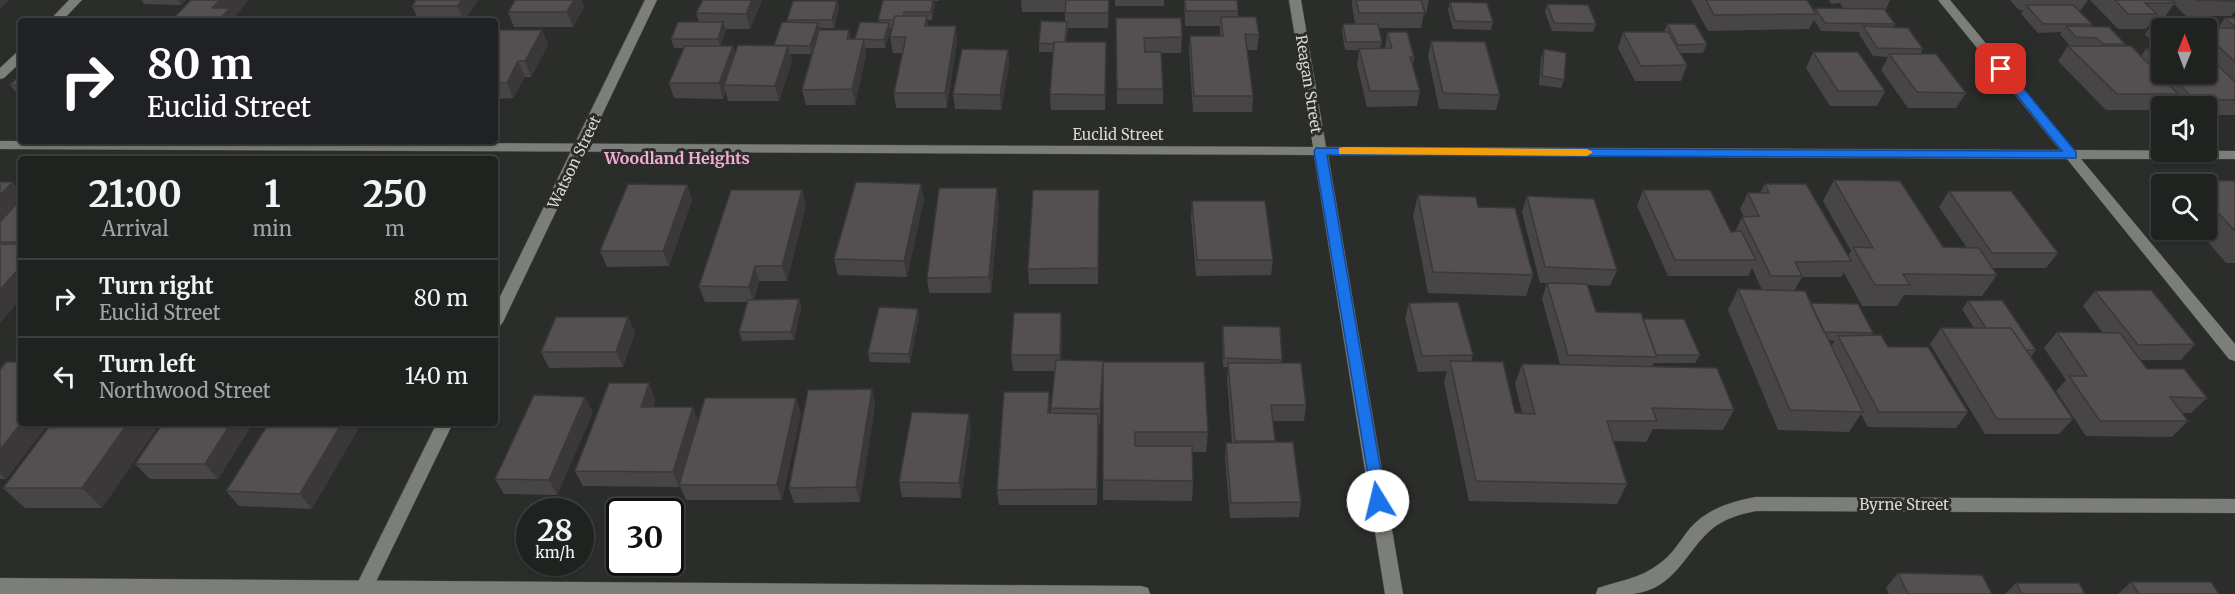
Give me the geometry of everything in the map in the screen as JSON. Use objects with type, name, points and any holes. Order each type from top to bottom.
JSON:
[{"type":"street","points":[[58,18],[76,0]]},
{"type":"street","name":"Watson Street","points":[[498,316],[651,0]]},
{"type":"street","name":"Reagan Street","points":[[1295,0],[1394,594]]},
{"type":"street","points":[[1944,0],[2235,355]]},
{"type":"street","points":[[0,75],[18,58]]},
{"type":"street","name":"Euclid Street","points":[[0,145],[2235,155]]},
{"type":"street","points":[[363,590],[444,426]]},
{"type":"street","name":"Byrne Street","points":[[1605,594],[1617,592],[1665,571],[1682,556],[1694,536],[1710,519],[1731,509],[1756,504],[2235,506]]},
{"type":"street","points":[[0,586],[1141,594]]},
{"type":"building","points":[[191,0],[220,0],[212,8],[230,8],[221,18],[174,18]]},
{"type":"building","points":[[416,0],[462,0],[457,6],[412,6]]},
{"type":"building","points":[[515,0],[574,0],[567,12],[508,12]]},
{"type":"building","points":[[703,0],[752,0],[746,14],[696,13]]},
{"type":"building","points":[[883,0],[933,0],[931,12],[904,12],[904,16],[895,16],[894,20],[878,20]]},
{"type":"building","points":[[1066,0],[1109,0],[1108,13],[1065,13]]},
{"type":"building","points":[[1185,0],[1237,0],[1238,11],[1186,11]]},
{"type":"building","points":[[1356,0],[1421,0],[1425,13],[1359,13]]},
{"type":"building","points":[[1706,0],[1807,0],[1816,14],[1714,15]]},
{"type":"building","points":[[2115,0],[2172,0],[2175,3],[2145,3],[2157,14],[2128,14]]},
{"type":"building","points":[[793,1],[837,1],[832,20],[787,20]]},
{"type":"building","points":[[1450,2],[1487,3],[1493,22],[1455,21]]},
{"type":"building","points":[[1547,4],[1588,5],[1596,24],[1554,23]]},
{"type":"building","points":[[2026,5],[2073,5],[2092,24],[2043,24]]},
{"type":"building","points":[[1815,8],[1884,9],[1895,24],[1825,23]]},
{"type":"building","points":[[895,16],[927,16],[925,26],[956,26],[945,93],[894,93],[906,37],[890,37]]},
{"type":"building","points":[[1221,17],[1256,17],[1259,35],[1245,34],[1253,96],[1194,96],[1190,36],[1223,36]]},
{"type":"building","points":[[1116,18],[1181,18],[1182,37],[1144,38],[1145,52],[1161,52],[1163,89],[1117,89]]},
{"type":"building","points":[[2225,18],[2235,18],[2235,27]]},
{"type":"building","points":[[1041,21],[1067,22],[1065,42],[1039,43]]},
{"type":"building","points":[[678,22],[723,22],[718,39],[671,39]]},
{"type":"building","points":[[782,22],[818,23],[810,46],[774,45]]},
{"type":"building","points":[[860,22],[889,23],[884,40],[855,39]]},
{"type":"building","points":[[1343,24],[1378,24],[1382,42],[1346,42]]},
{"type":"building","points":[[1667,24],[1695,24],[1707,44],[1678,45]]},
{"type":"building","points":[[1863,26],[1908,28],[1923,49],[1877,48]]},
{"type":"building","points":[[2066,26],[2109,27],[2125,44],[2103,44],[2097,38],[2076,37]]},
{"type":"building","points":[[2217,28],[2235,28],[2235,62],[2217,45]]},
{"type":"building","points":[[498,30],[542,30],[525,61],[518,61],[507,83],[498,83]]},
{"type":"building","points":[[819,30],[849,30],[847,39],[864,39],[852,89],[802,90]]},
{"type":"building","points":[[1387,32],[1407,32],[1414,57],[1410,57],[1420,91],[1370,91],[1359,49],[1392,48]]},
{"type":"building","points":[[1623,32],[1668,32],[1687,65],[1641,66]]},
{"type":"building","points":[[1431,41],[1485,42],[1500,95],[1443,93]]},
{"type":"building","points":[[1054,42],[1106,42],[1105,95],[1050,94]]},
{"type":"building","points":[[738,45],[788,46],[775,86],[724,85]]},
{"type":"building","points":[[685,46],[733,46],[719,83],[669,83]]},
{"type":"building","points":[[2068,46],[2131,46],[2151,66],[2151,84],[2168,84],[2178,94],[2117,94]]},
{"type":"building","points":[[962,49],[1008,50],[1000,95],[953,94]]},
{"type":"building","points":[[1544,49],[1566,53],[1564,80],[1542,76]]},
{"type":"building","points":[[1813,52],[1858,52],[1885,91],[1838,91]]},
{"type":"building","points":[[1889,54],[1936,54],[1966,93],[1917,92]]},
{"type":"building","points":[[2217,65],[2235,82],[2235,100],[2217,100],[2217,96],[2191,96],[2179,84],[2217,84]]},
{"type":"building","points":[[18,77],[18,85],[10,85]]},
{"type":"building","points":[[1834,180],[1900,181],[1943,247],[1979,248],[1997,275],[1903,274],[1910,285],[1875,285],[1853,247],[1873,248]]},
{"type":"building","points":[[2217,181],[2235,181],[2235,231],[2217,211]]},
{"type":"building","points":[[0,182],[13,182],[0,195]]},
{"type":"building","points":[[856,182],[921,184],[904,261],[834,259]]},
{"type":"building","points":[[628,184],[687,185],[663,251],[600,251]]},
{"type":"building","points":[[1765,184],[1806,184],[1851,261],[1795,262],[1802,276],[1771,276],[1742,217],[1759,216],[1748,193],[1769,193]]},
{"type":"building","points":[[939,188],[997,188],[989,277],[927,278]]},
{"type":"building","points":[[731,190],[802,190],[782,266],[755,266],[749,287],[699,286]]},
{"type":"building","points":[[1033,190],[1099,190],[1098,268],[1028,269]]},
{"type":"building","points":[[1643,190],[1710,190],[1731,232],[1741,231],[1756,260],[1675,260]]},
{"type":"building","points":[[1949,191],[2011,191],[2058,253],[1992,253]]},
{"type":"building","points":[[1418,195],[1476,197],[1478,207],[1515,208],[1533,275],[1433,272]]},
{"type":"building","points":[[1527,196],[1594,199],[1617,270],[1545,267]]},
{"type":"building","points":[[1192,201],[1265,201],[1273,260],[1197,260]]},
{"type":"building","points":[[18,202],[18,242],[0,242],[0,222]]},
{"type":"building","points":[[0,244],[18,244],[18,269],[0,290]]},
{"type":"building","points":[[1547,283],[1587,284],[1596,312],[1641,313],[1657,357],[1568,355]]},
{"type":"building","points":[[1738,289],[1805,291],[1863,412],[1790,410]]},
{"type":"building","points":[[2151,290],[2195,344],[2138,345],[2095,291]]},
{"type":"building","points":[[799,299],[791,332],[739,332],[748,300]]},
{"type":"building","points":[[2002,300],[2036,350],[2026,350],[2011,328],[1986,328],[1968,301]]},
{"type":"building","points":[[1458,302],[1473,355],[1422,356],[1409,303]]},
{"type":"building","points":[[1810,303],[1858,304],[1873,333],[1824,332]]},
{"type":"building","points":[[879,307],[918,309],[909,354],[868,353]]},
{"type":"building","points":[[1014,313],[1061,313],[1060,355],[1011,355]]},
{"type":"building","points":[[556,317],[628,317],[616,352],[541,352]]},
{"type":"building","points":[[1643,319],[1684,319],[1700,355],[1656,355]]},
{"type":"building","points":[[1223,326],[1280,327],[1282,360],[1224,358]]},
{"type":"building","points":[[1941,328],[2011,328],[2073,419],[1997,419]]},
{"type":"building","points":[[2057,332],[2120,333],[2147,369],[2184,369],[2207,398],[2170,397],[2188,421],[2100,421],[2069,376],[2087,376]]},
{"type":"building","points":[[1881,335],[1888,347],[1928,347],[1968,412],[1879,412],[1838,336]]},
{"type":"building","points":[[1056,360],[1103,361],[1100,409],[1051,408]]},
{"type":"building","points":[[1450,361],[1503,362],[1515,413],[1535,414],[1522,364],[1717,368],[1734,410],[1652,408],[1657,421],[1607,421],[1627,484],[1476,481]]},
{"type":"building","points":[[6,362],[18,362],[19,426],[0,450],[0,370]]},
{"type":"building","points":[[1103,362],[1204,362],[1208,432],[1135,432],[1135,446],[1192,446],[1193,481],[1103,480]]},
{"type":"building","points":[[1228,363],[1301,363],[1306,405],[1271,405],[1275,441],[1235,441]]},
{"type":"building","points":[[609,383],[649,383],[641,407],[693,407],[673,472],[575,471]]},
{"type":"building","points":[[872,389],[856,487],[789,488],[808,390]]},
{"type":"building","points":[[1004,392],[1049,392],[1048,413],[1098,414],[1097,489],[997,490]]},
{"type":"building","points":[[534,395],[585,397],[549,480],[495,479]]},
{"type":"building","points":[[705,398],[796,398],[777,485],[679,485]]},
{"type":"building","points":[[912,412],[969,414],[959,483],[899,482]]},
{"type":"building","points":[[50,426],[126,426],[82,488],[3,488]]},
{"type":"building","points":[[161,426],[229,426],[205,464],[135,464]]},
{"type":"building","points":[[267,426],[340,426],[300,494],[226,491]]},
{"type":"building","points":[[1293,442],[1301,502],[1231,503],[1226,443]]},
{"type":"building","points":[[1898,573],[1982,575],[1992,594],[1908,594]]},
{"type":"building","points":[[2131,582],[2211,582],[2219,594],[2139,594]]},
{"type":"building","points":[[2016,583],[2079,583],[2085,594],[2022,594]]},
{"type":"slow traffic","points":[[1343,151],[1587,152]]},
{"type":"district","name":"Woodland Heights","points":[[677,158]]},
{"type":"route","points":[[1378,501],[1320,151],[2072,155],[2001,69]]}]
